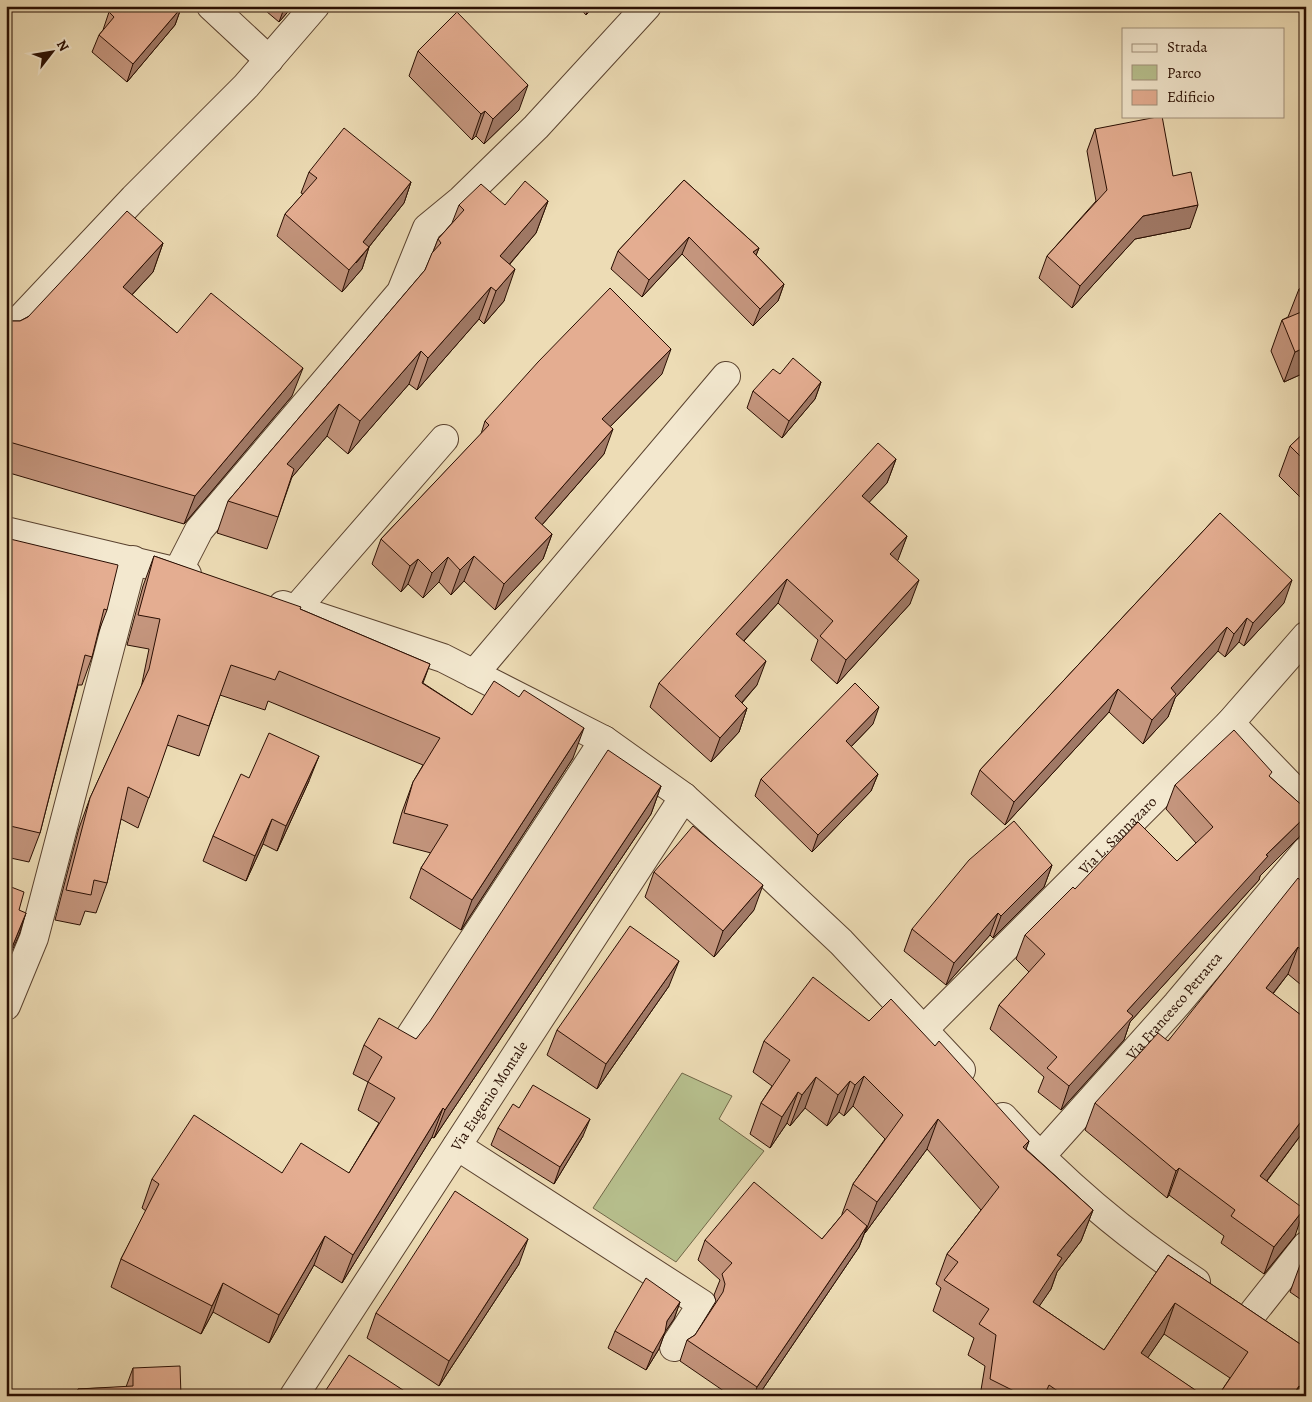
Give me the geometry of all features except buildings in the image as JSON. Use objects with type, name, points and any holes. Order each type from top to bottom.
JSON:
[{"type":"street","points":[[212,6],[269,60]]},
{"type":"street","points":[[6,334],[134,198],[246,86],[315,6]]},
{"type":"street","points":[[178,571],[199,530],[401,292],[427,228],[460,200],[536,127],[647,6]]},
{"type":"street","points":[[474,674],[726,376]]},
{"type":"street","points":[[296,610],[444,439]]},
{"type":"street","points":[[6,531],[178,571],[214,583]]},
{"type":"street","points":[[6,1006],[34,938],[133,560]]},
{"type":"street","points":[[260,598],[443,658],[604,740],[684,797],[842,942],[1040,1157],[1144,1248],[1273,1335]]},
{"type":"street","name":"Via L. Sannazaro","points":[[924,1029],[1230,723],[1306,636]]},
{"type":"street","points":[[1230,723],[1306,802]]},
{"type":"street","points":[[407,1041],[604,740]]},
{"type":"street","name":"Via Eugenio Montale","points":[[294,1396],[684,797]]},
{"type":"street","name":"Via Francesco Petrarca","points":[[1040,1157],[1177,1004],[1306,852]]},
{"type":"street","points":[[457,1146],[702,1304],[674,1347]]},
{"type":"street","points":[[1249,1318],[1306,1246]]},
{"type":"green space","points":[[682,1073],[732,1096],[719,1119],[764,1151],[676,1262],[593,1208]]}]
